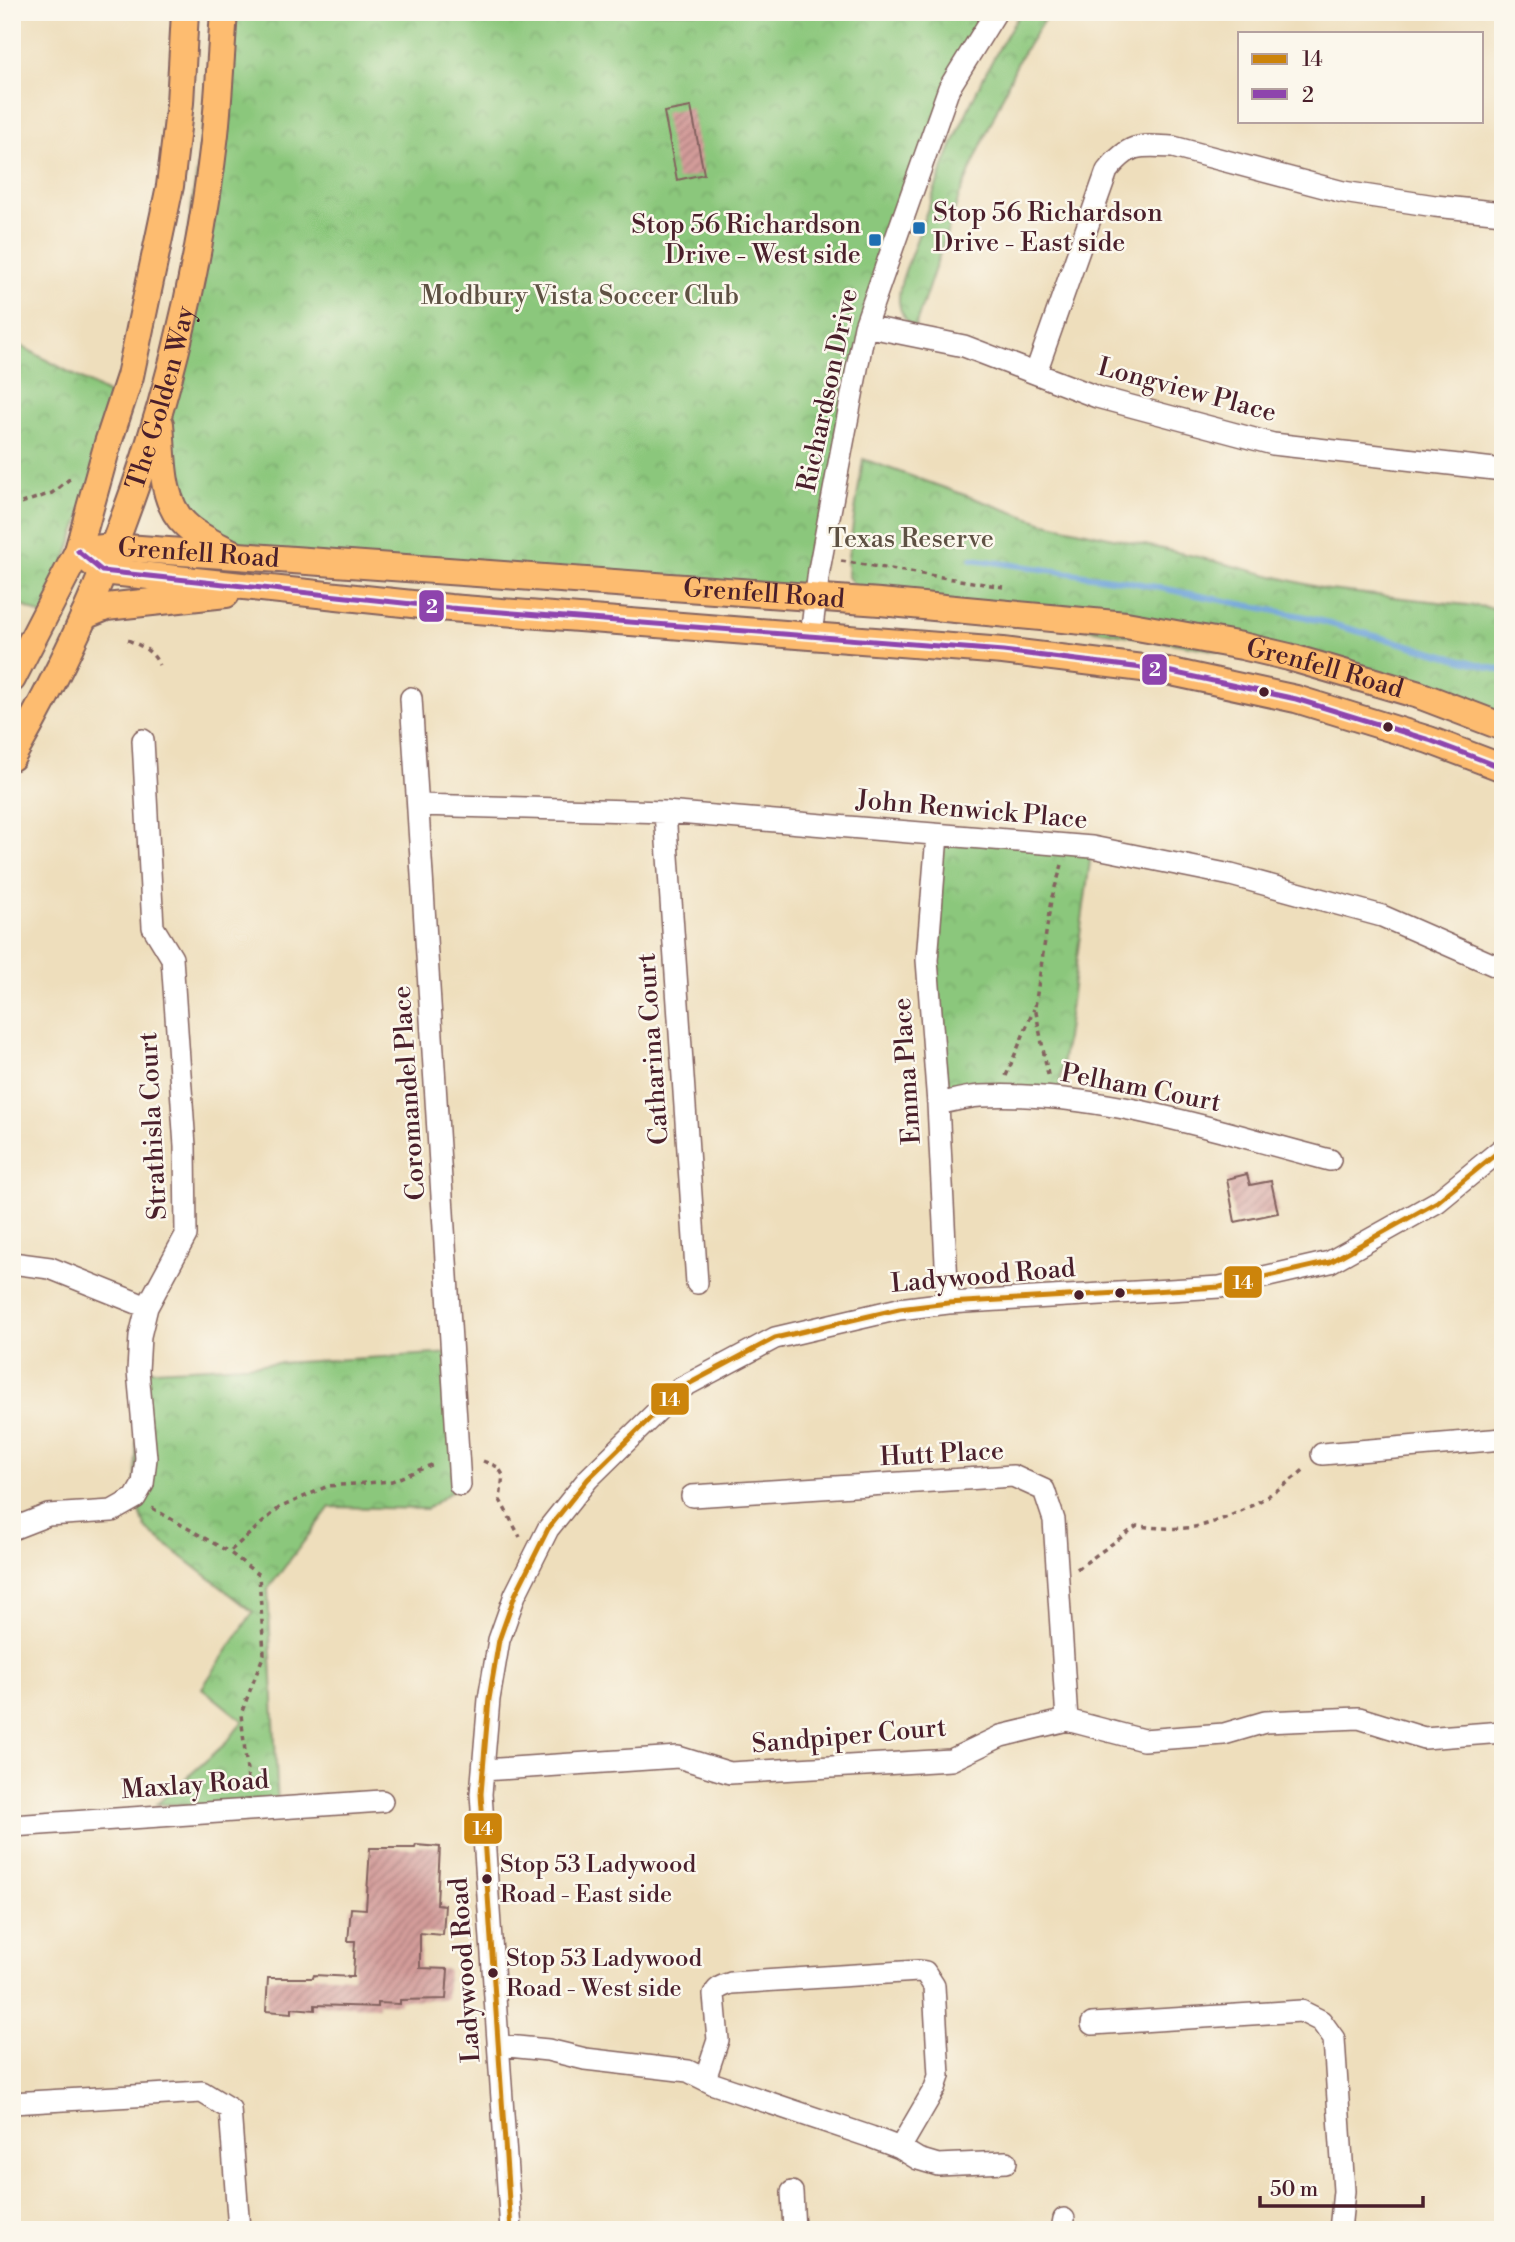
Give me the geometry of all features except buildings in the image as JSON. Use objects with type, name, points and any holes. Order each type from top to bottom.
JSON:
[{"type":"main road","name":"The Golden Way","points":[[12,679],[78,551],[130,376],[169,197],[180,103],[185,12]]},
{"type":"main road","name":"The Golden Way","points":[[12,757],[36,715],[84,615],[107,559],[159,412],[190,289],[209,177],[224,12]]},
{"type":"main road","points":[[159,412],[164,471],[176,513],[194,531],[239,556]]},
{"type":"main road","name":"Grenfell Road","points":[[78,551],[107,559],[280,589],[450,608],[1003,651],[1167,671],[1271,693],[1346,714],[1429,740],[1503,768]]},
{"type":"main road","name":"Grenfell Road","points":[[107,559],[239,556],[816,597],[1113,623],[1289,657],[1393,687],[1503,727]]},
{"type":"main road","points":[[84,615],[106,607],[280,589]]},
{"type":"street","name":"Richardson Drive","points":[[811,636],[865,326],[949,89],[996,12]]},
{"type":"street","points":[[1036,372],[1107,170],[1122,153],[1144,145],[1173,147],[1343,192],[1503,213]]},
{"type":"street","name":"Longview Place","points":[[865,326],[964,346],[1097,397],[1273,444],[1503,470]]},
{"type":"street","name":"Coromandel Place","points":[[411,698],[460,1485]]},
{"type":"street","name":"Strathisla Court","points":[[135,1498],[144,1484],[146,1458],[138,1371],[140,1336],[147,1307],[186,1235],[185,1146],[172,958],[153,927],[144,740]]},
{"type":"street","name":"John Renwick Place","points":[[419,806],[665,812],[1092,847],[1231,874],[1382,916],[1503,969]]},
{"type":"street","name":"Catharina Court","points":[[665,812],[697,1283]]},
{"type":"street","name":"Emma Place","points":[[937,835],[927,960],[938,1104],[948,1303]]},
{"type":"street","name":"Pelham Court","points":[[938,1104],[978,1096],[1058,1097],[1130,1109],[1330,1160]]},
{"type":"street","name":"Ladywood Road","points":[[511,2230],[481,1794],[489,1699],[499,1640],[515,1595],[548,1529],[588,1479],[681,1388],[775,1338],[900,1309],[948,1303],[1220,1287],[1330,1262],[1437,1202],[1503,1148]]},
{"type":"street","points":[[12,1263],[50,1268],[147,1307]]},
{"type":"street","points":[[1322,1454],[1503,1438]]},
{"type":"street","name":"Hutt Place","points":[[692,1496],[1013,1476],[1044,1490],[1054,1520],[1067,1720]]},
{"type":"street","points":[[12,1529],[48,1515],[112,1511],[135,1498]]},
{"type":"street","name":"Sandpiper Court","points":[[483,1770],[678,1757],[730,1773],[951,1760],[1001,1736],[1067,1720],[1143,1740],[1224,1734],[1265,1722],[1359,1718],[1424,1738],[1503,1732]]},
{"type":"street","name":"Maxlay Road","points":[[12,1826],[382,1801]]},
{"type":"street","points":[[705,2079],[718,2040],[714,1996],[716,1990],[722,1986],[878,1973],[925,1972],[934,1986],[939,2076],[935,2088],[900,2148]]},
{"type":"street","points":[[1092,2024],[1301,2011],[1321,2021],[1335,2039],[1344,2191],[1340,2230]]},
{"type":"street","points":[[498,2045],[688,2071],[714,2084],[900,2148],[919,2159],[938,2165],[1006,2162]]},
{"type":"street","points":[[12,2103],[202,2092],[230,2109],[239,2230]]},
{"type":"street","points":[[792,2192],[794,2230]]},
{"type":"path","points":[[12,506],[52,493],[106,452]]},
{"type":"path","points":[[128,640],[144,646],[159,665]]},
{"type":"path","points":[[998,1096],[1034,1007],[1051,900],[1064,862]]},
{"type":"path","points":[[1034,1007],[1048,1075]]},
{"type":"path","points":[[1075,1570],[1137,1526],[1168,1529],[1206,1525],[1254,1504],[1300,1473],[1322,1454]]},
{"type":"path","points":[[483,1461],[498,1467],[503,1475],[500,1500],[520,1537]]},
{"type":"path","points":[[229,1552],[279,1508],[328,1486],[392,1481],[436,1463]]},
{"type":"path","points":[[135,1498],[229,1552],[260,1575],[264,1654],[241,1714],[249,1793]]},
{"type":"green space","name":"Modbury Vista Soccer Club","points":[[221,12],[996,12],[949,89],[865,326],[816,598],[239,557],[185,524],[162,402]]},
{"type":"green space","points":[[1021,12],[1049,12],[1018,61],[960,194],[914,330],[900,306],[900,287],[905,271],[962,124],[989,66]]},
{"type":"green space","points":[[12,341],[122,401],[45,617],[12,600]]},
{"type":"green space","name":"Texas Reserve","points":[[863,459],[1041,522],[1329,590],[1503,609],[1503,717],[1425,686],[858,590],[848,577],[847,563]]},
{"type":"green space","points":[[937,835],[1092,847],[1058,1097],[938,1104],[927,960]]},
{"type":"green space","points":[[453,1353],[460,1485],[427,1509],[330,1507],[268,1589],[278,1807],[157,1804],[227,1742],[243,1721],[202,1688],[253,1612],[146,1529],[135,1498],[138,1371]]},
{"type":"waterway","points":[[972,559],[1126,581],[1306,617],[1503,671]]},
{"type":"transit line","name":"2","points":[[78,551],[102,571],[450,608],[1003,651],[1167,671],[1296,699],[1429,740],[1503,768]]},
{"type":"transit line","name":"14","points":[[511,2230],[481,1794],[489,1699],[499,1640],[515,1595],[548,1529],[588,1479],[681,1388],[775,1338],[899,1309],[948,1303],[1220,1287],[1330,1262],[1437,1202],[1503,1148]]},
{"type":"place","name":"Stop 56 Richardson Drive - East side","points":[[919,228]]},
{"type":"place","name":"Stop 56 Richardson Drive - West side","points":[[875,240]]},
{"type":"place","name":"Stop 53 Ladywood Road - East side","points":[[487,1879]]},
{"type":"place","name":"Stop 53 Ladywood Road - West side","points":[[493,1973]]}]
